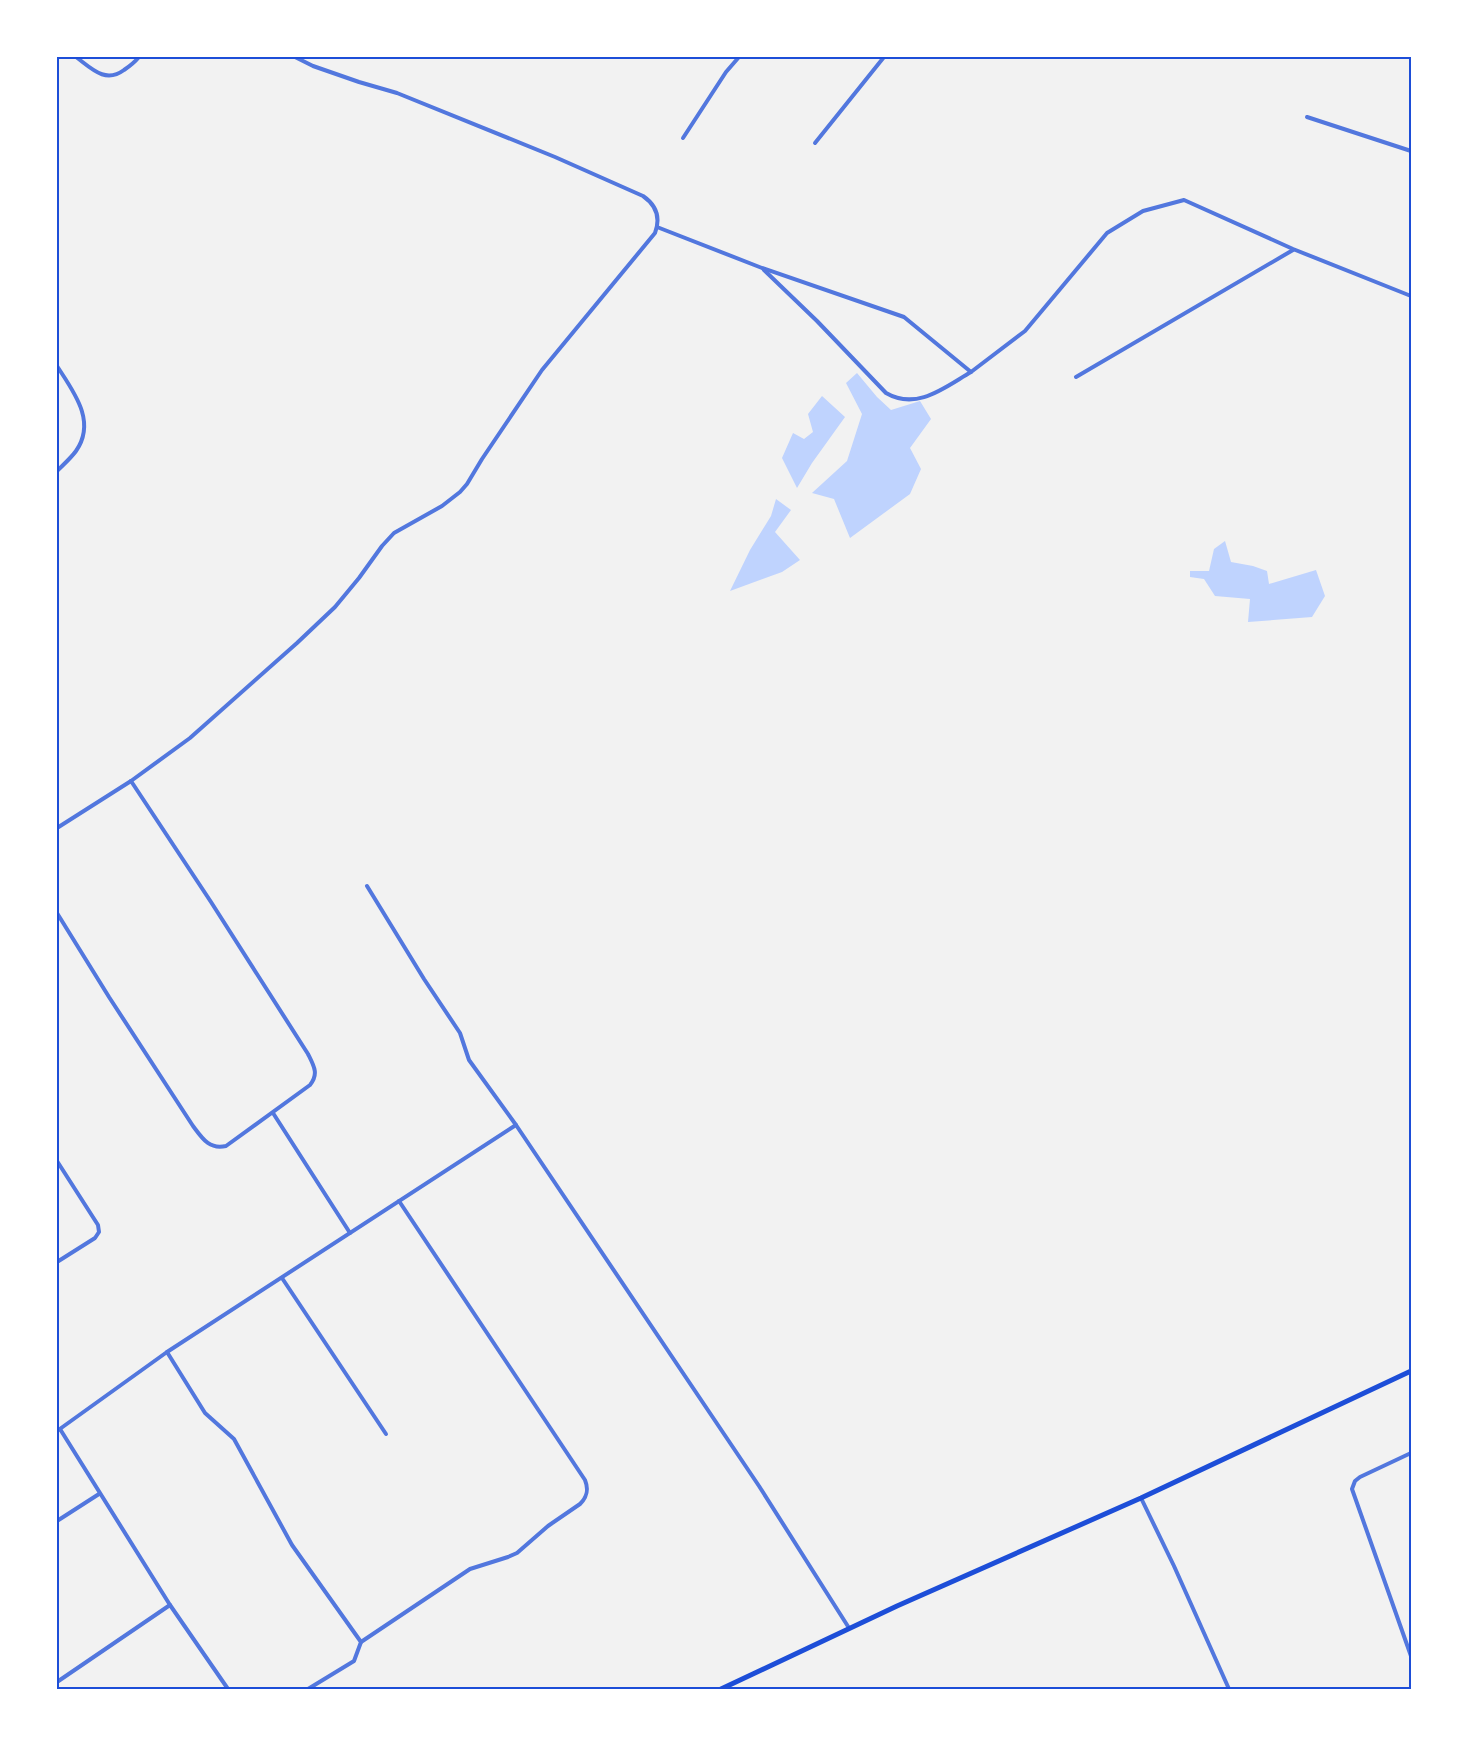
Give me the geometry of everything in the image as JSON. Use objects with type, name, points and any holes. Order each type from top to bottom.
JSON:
[{"type":"main road","points":[[721,1689],[907,1601],[1141,1498],[1411,1371]]},
{"type":"street","points":[[76,57],[102,75],[117,76],[135,63],[139,57]]},
{"type":"street","points":[[57,828],[131,781],[190,738],[335,607],[394,533],[442,506],[467,484],[542,370],[655,233],[657,227],[658,214],[655,207],[643,196],[555,157],[397,93],[313,66],[295,57]]},
{"type":"street","points":[[682,138],[726,72],[739,57]]},
{"type":"street","points":[[815,142],[884,57]]},
{"type":"street","points":[[1307,117],[1411,152]]},
{"type":"street","points":[[762,268],[886,393],[906,400],[922,399],[971,372],[1025,331],[1107,233],[1143,211],[1184,200],[1293,249],[1411,296]]},
{"type":"street","points":[[657,227],[762,268],[904,317],[971,372]]},
{"type":"street","points":[[1076,377],[1293,249]]},
{"type":"street","points":[[57,366],[76,395],[84,417],[85,430],[77,450],[57,471]]},
{"type":"street","points":[[57,913],[203,1140],[214,1147],[226,1146],[273,1113],[314,1080],[315,1066],[131,781]]},
{"type":"street","points":[[367,886],[460,1033],[469,1060],[516,1125],[759,1486],[849,1628]]},
{"type":"street","points":[[273,1113],[350,1233]]},
{"type":"street","points":[[228,1689],[170,1605],[58,1430],[167,1352],[516,1125]]},
{"type":"street","points":[[57,1161],[98,1225],[99,1232],[95,1238],[57,1262]]},
{"type":"street","points":[[308,1689],[354,1661],[361,1642],[470,1569],[517,1553],[548,1526],[580,1504],[588,1491],[585,1480],[399,1201]]},
{"type":"street","points":[[282,1278],[386,1434]]},
{"type":"street","points":[[167,1352],[205,1413],[234,1439],[292,1545],[361,1642]]},
{"type":"street","points":[[1411,1453],[1360,1477],[1352,1488],[1411,1656]]},
{"type":"street","points":[[57,1521],[99,1494]]},
{"type":"street","points":[[1141,1498],[1229,1689]]},
{"type":"street","points":[[57,1683],[170,1605]]},
{"type":"water","points":[[857,373],[891,410],[920,401],[931,419],[910,448],[921,469],[910,494],[850,538],[834,499],[812,493],[847,461],[862,414],[846,383]]},
{"type":"water","points":[[822,396],[845,417],[797,488],[782,458],[793,433],[804,439],[813,432],[808,414]]},
{"type":"water","points":[[776,499],[791,510],[775,532],[800,560],[782,572],[730,591],[750,550],[771,516]]},
{"type":"water","points":[[1225,541],[1231,562],[1267,571],[1269,584],[1316,570],[1325,596],[1312,617],[1248,622],[1250,599],[1215,596],[1204,579],[1190,577],[1190,571],[1209,571],[1214,549]]}]
